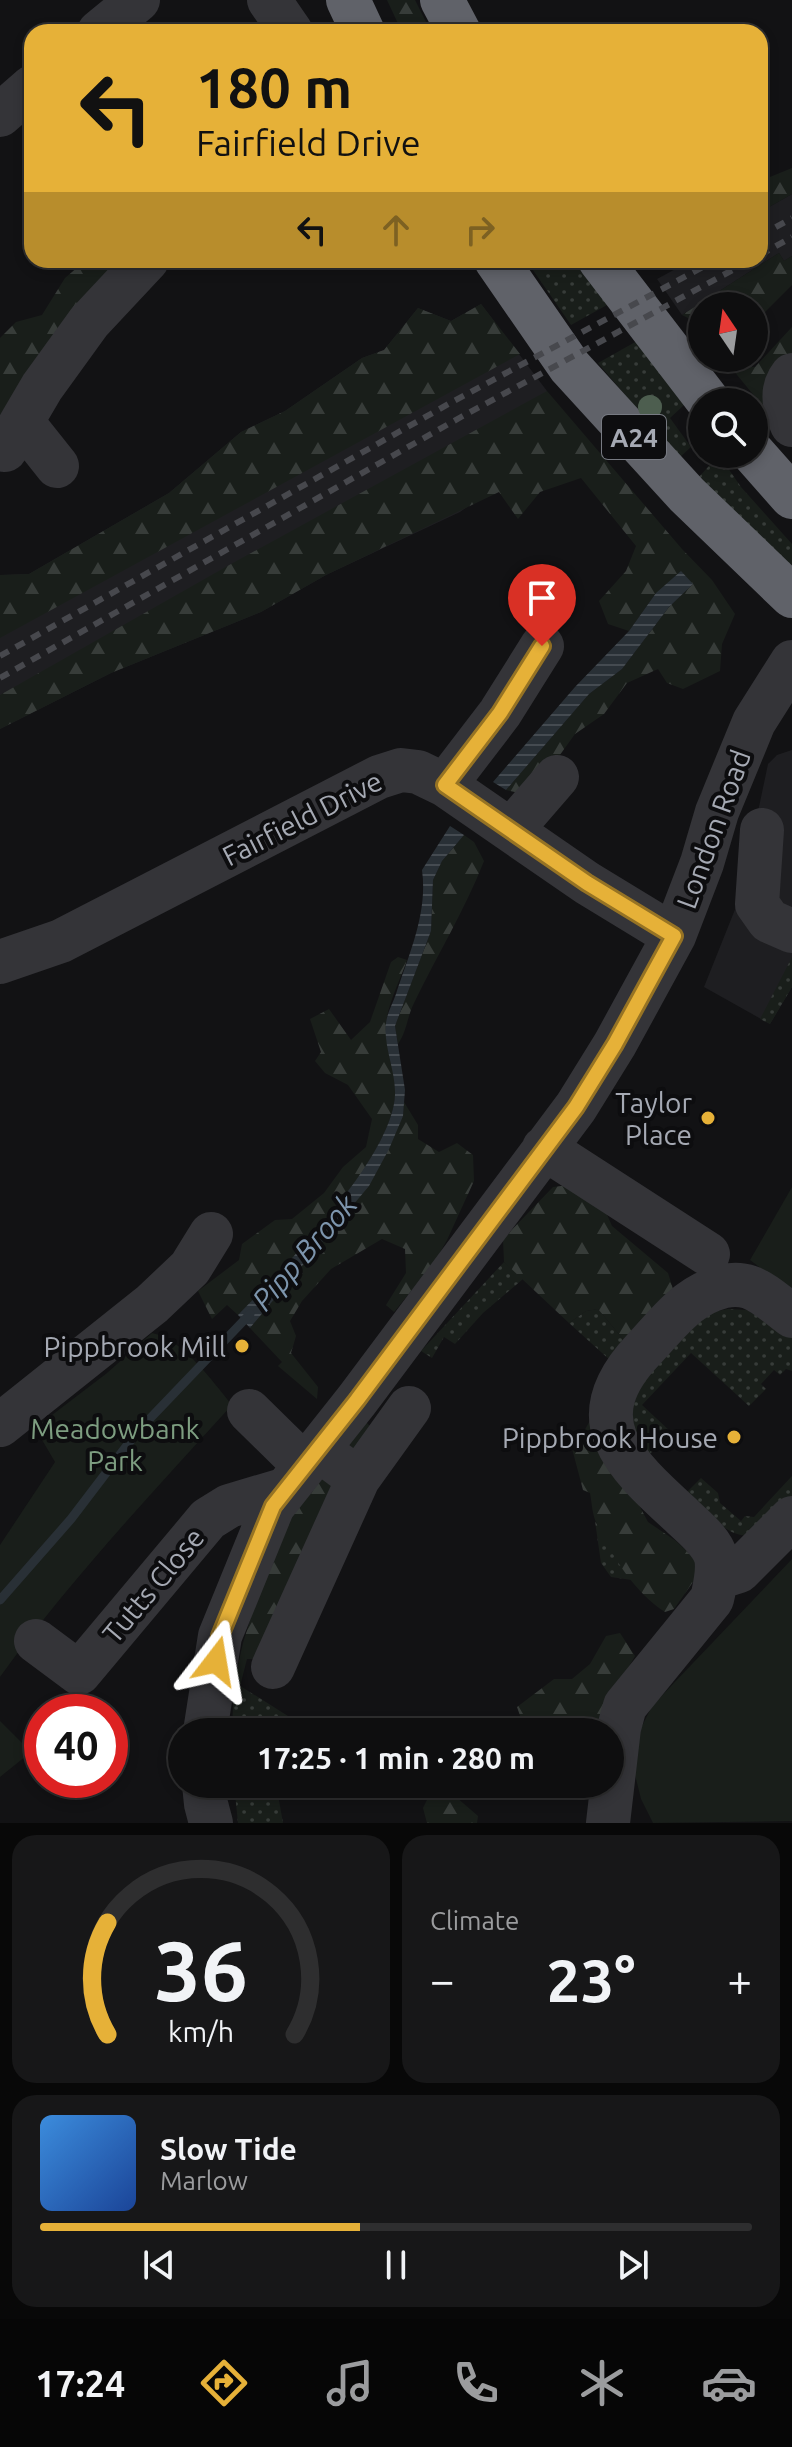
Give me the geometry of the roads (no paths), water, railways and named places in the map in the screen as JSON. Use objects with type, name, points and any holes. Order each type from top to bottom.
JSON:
[{"type":"highway","points":[[348,0],[359,24]]},
{"type":"highway","points":[[442,0],[455,24]]},
{"type":"highway","name":"A24","points":[[502,268],[570,367],[687,495],[792,596]]},
{"type":"highway","name":"A24","points":[[606,268],[698,388]]},
{"type":"highway","points":[[766,468],[792,497]]},
{"type":"street","points":[[109,24],[138,0]]},
{"type":"street","points":[[269,0],[286,24]]},
{"type":"street","points":[[0,115],[24,94]]},
{"type":"street","points":[[57,466],[14,436],[42,387],[89,322],[140,268]]},
{"type":"street","points":[[792,375],[786,382],[784,399],[792,425]]},
{"type":"street","points":[[445,785],[500,713],[542,646]]},
{"type":"street","name":"London Road","points":[[207,1718],[220,1636],[273,1506],[576,1107],[615,1044],[674,936],[702,863],[717,812],[773,721],[792,662]]},
{"type":"street","name":"Fairfield Drive","points":[[0,962],[61,941],[379,777],[401,770],[418,772],[445,785],[587,883],[674,936]]},
{"type":"street","points":[[512,829],[557,777]]},
{"type":"street","points":[[717,812],[781,837],[757,904],[769,921],[792,931]]},
{"type":"street","points":[[544,1148],[708,1254]]},
{"type":"street","points":[[0,1425],[152,1304],[190,1268],[211,1234]]},
{"type":"street","points":[[608,1823],[619,1728],[625,1706],[712,1599],[717,1578],[715,1555],[703,1536],[660,1496],[617,1445],[610,1424],[612,1400],[622,1376],[637,1356],[682,1309],[702,1294],[726,1284],[753,1286],[792,1316]]},
{"type":"street","points":[[273,1667],[358,1479],[409,1408]]},
{"type":"street","points":[[249,1411],[302,1468],[358,1479]]},
{"type":"street","name":"Tutts Close","points":[[36,1641],[79,1673],[208,1519],[302,1468]]},
{"type":"street","points":[[717,1578],[739,1571],[792,1518]]},
{"type":"street","points":[[205,1798],[211,1823]]},
{"type":"water","points":[[681,571],[693,584],[669,607],[622,669],[589,694],[506,790],[493,782],[575,687],[629,631],[656,593]]},
{"type":"water","points":[[450,826],[464,835],[442,861],[433,880],[431,931],[395,1026],[405,1090],[403,1116],[369,1186],[250,1328],[238,1315],[332,1212],[356,1181],[389,1121],[395,1086],[386,1041],[387,1019],[420,918],[422,870]]},
{"type":"waterway","name":"Pipp Brook","points":[[0,1600],[71,1519],[138,1431],[250,1314]]},
{"type":"railway","points":[[768,232],[792,218]]},
{"type":"railway","points":[[768,250],[792,237]]},
{"type":"railway","points":[[0,656],[452,402],[701,268]]},
{"type":"railway","points":[[0,678],[461,417],[736,268]]},
{"type":"place","name":"Taylor Place","points":[[708,1118]]},
{"type":"place","name":"Pippbrook Mill","points":[[242,1346]]},
{"type":"place","name":"Pippbrook House","points":[[734,1437]]},
{"type":"park label","name":"Meadowbank Park","points":[[115,1444]]}]
